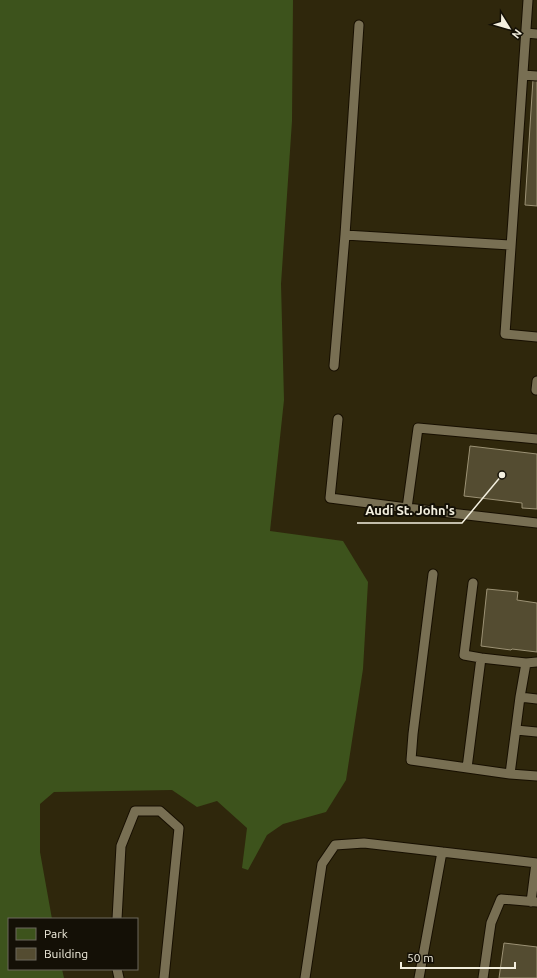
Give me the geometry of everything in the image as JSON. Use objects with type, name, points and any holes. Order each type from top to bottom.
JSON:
[{"type":"lane","points":[[528,0],[505,334],[537,337]]},
{"type":"lane","points":[[334,366],[360,25]]},
{"type":"lane","points":[[526,33],[537,34]]},
{"type":"lane","points":[[523,75],[537,76]]},
{"type":"lane","points":[[345,235],[511,246]]},
{"type":"lane","points":[[338,419],[330,498],[537,523]]},
{"type":"lane","points":[[407,508],[418,428],[537,439]]},
{"type":"lane","points":[[433,574],[411,760],[510,774],[537,776]]},
{"type":"lane","points":[[473,583],[464,655],[481,658],[537,662]]},
{"type":"lane","points":[[467,768],[481,658]]},
{"type":"lane","points":[[510,774],[526,662]]},
{"type":"lane","points":[[520,698],[537,699]]},
{"type":"lane","points":[[516,730],[537,732]]},
{"type":"lane","points":[[117,918],[121,846],[135,812],[160,811],[179,828],[164,978]]},
{"type":"lane","points":[[305,978],[322,864],[335,845],[364,843],[537,863],[534,902],[501,899],[491,923],[483,978]]},
{"type":"lane","points":[[419,978],[442,852]]},
{"type":"green space","points":[[0,0],[293,0],[292,121],[281,284],[284,400],[270,531],[343,541],[368,582],[363,669],[346,780],[326,812],[283,824],[267,835],[248,870],[242,868],[247,828],[217,801],[197,807],[172,790],[54,792],[40,804],[40,852],[52,918],[8,918],[8,970],[62,970],[64,978],[0,978]]},
{"type":"building","points":[[533,79],[537,80],[537,206],[525,205]]},
{"type":"building","points":[[470,446],[537,454],[537,509],[522,508],[522,503],[464,496]]},
{"type":"building","points":[[487,589],[518,592],[517,600],[537,603],[537,652],[481,646]]},
{"type":"building","points":[[504,943],[537,947],[537,978],[499,978]]},
{"type":"place","name":"Audi St. John's","points":[[502,475]]}]
